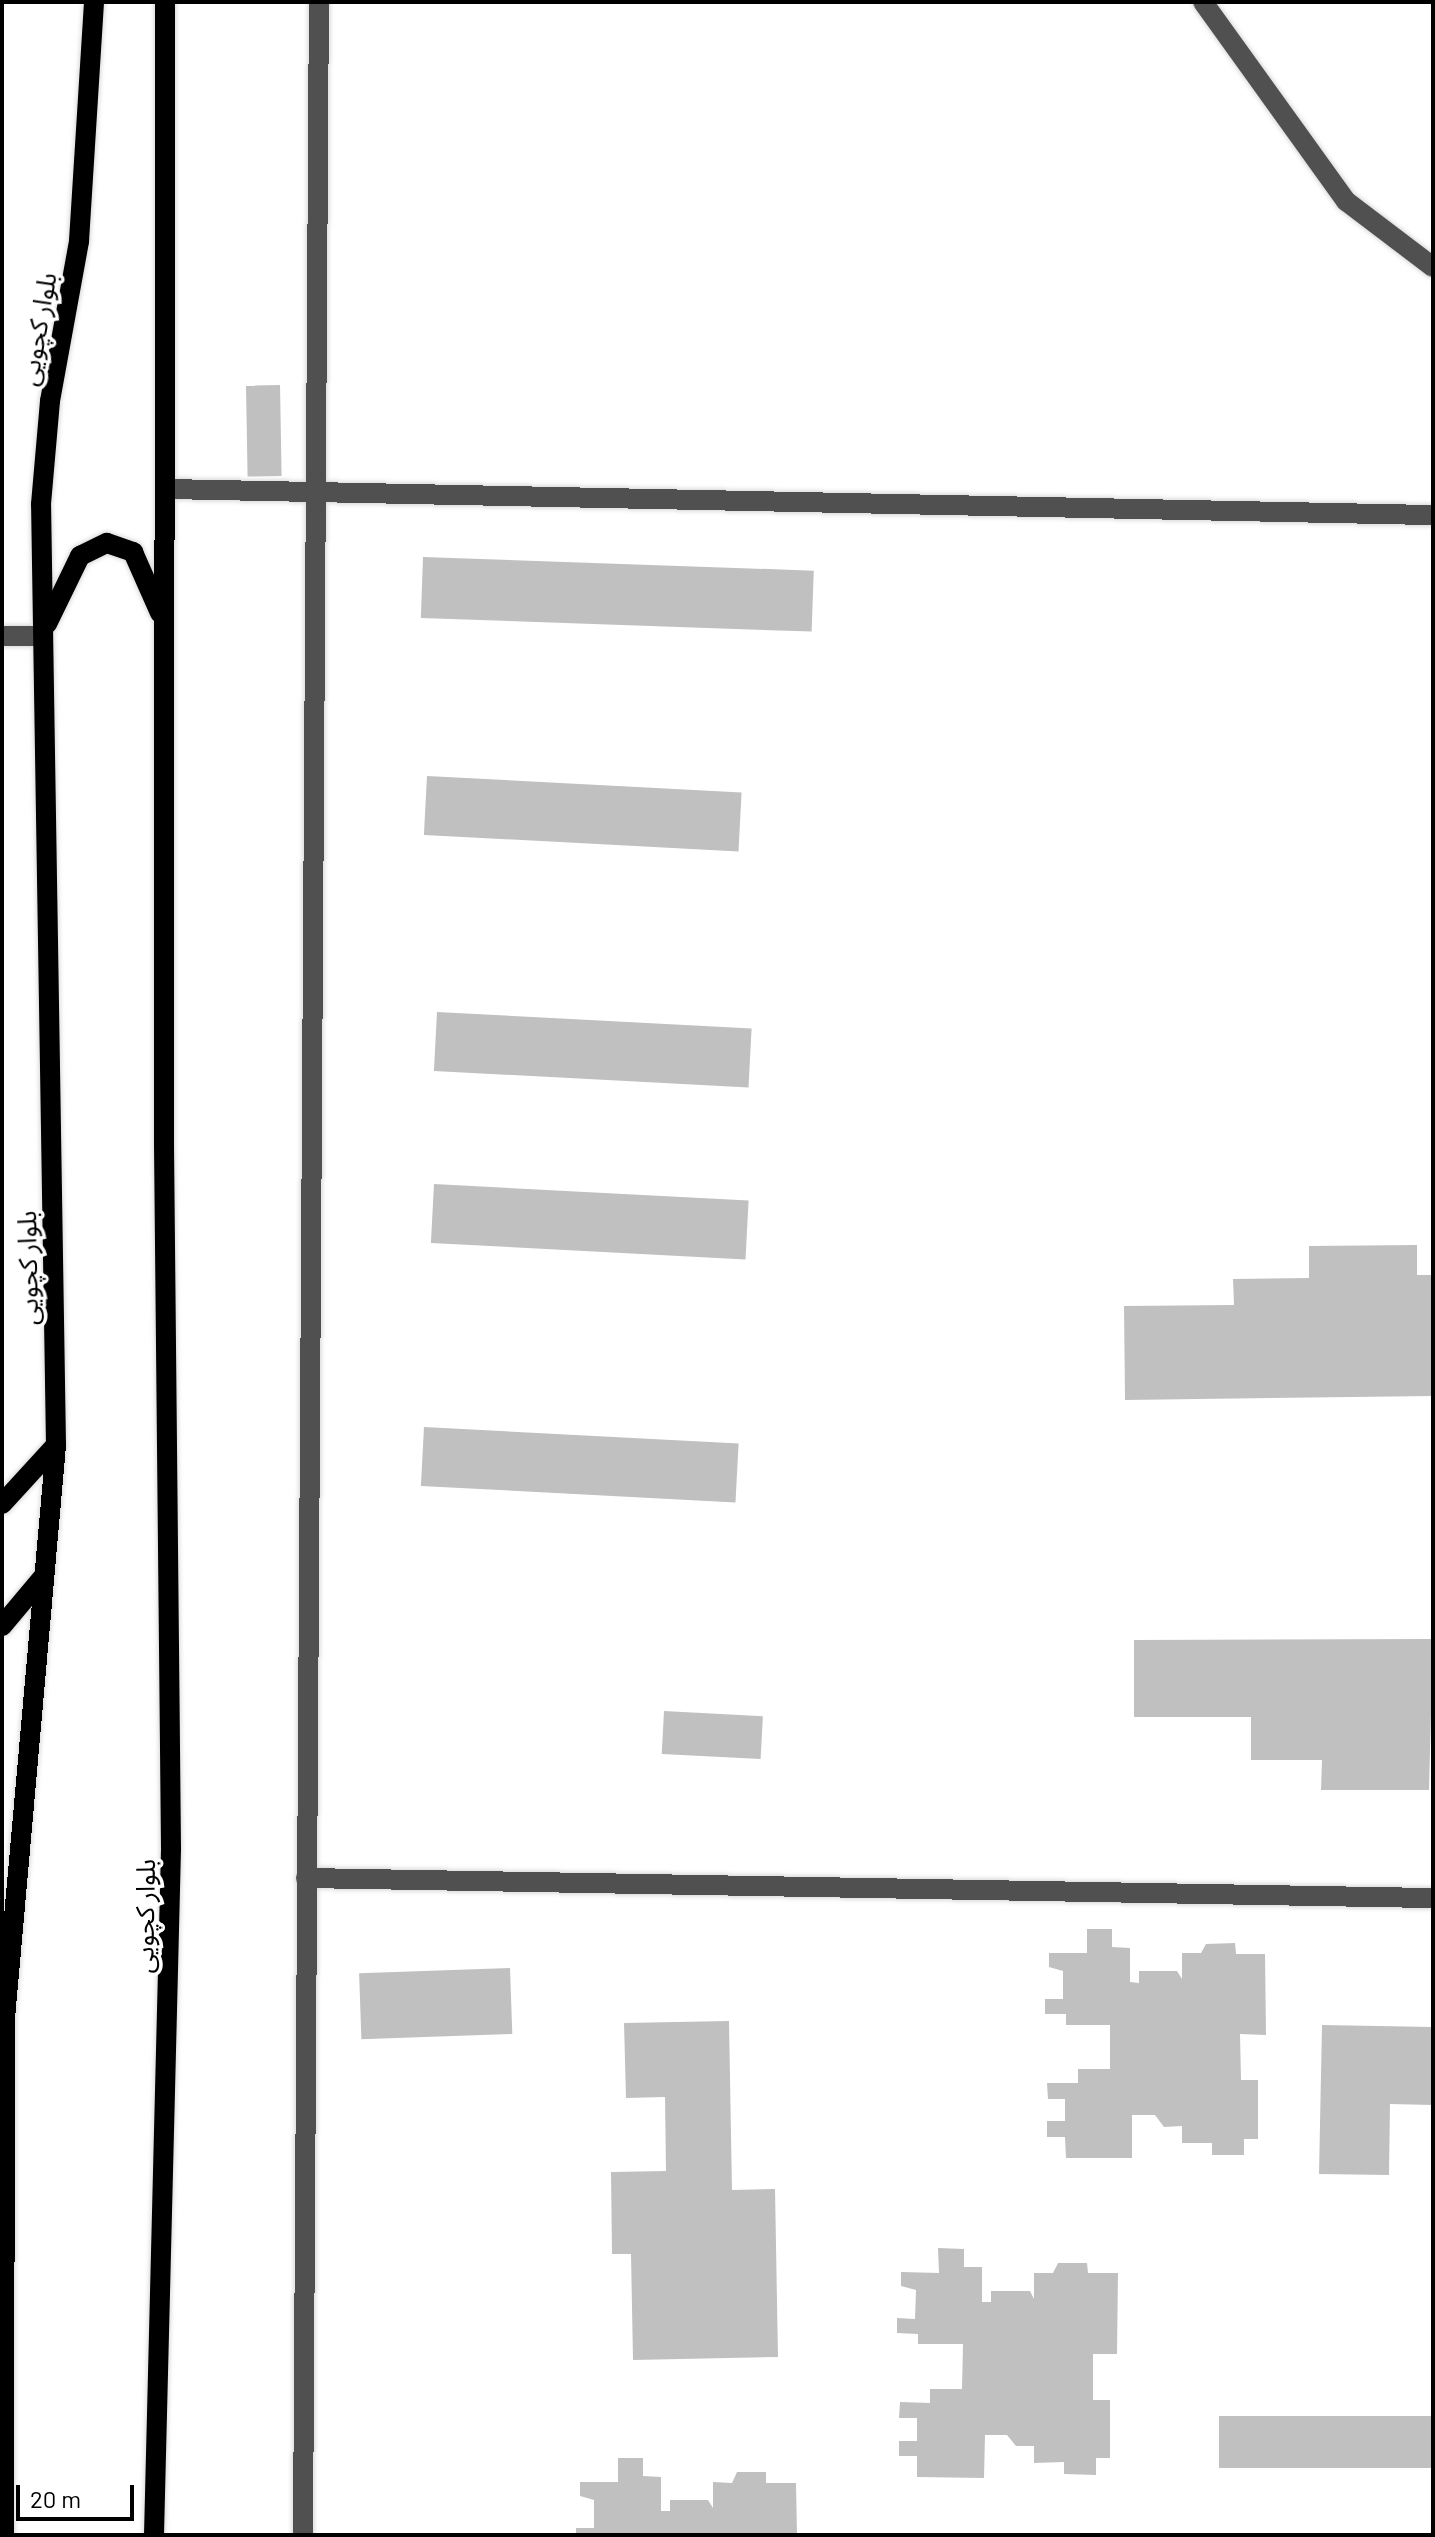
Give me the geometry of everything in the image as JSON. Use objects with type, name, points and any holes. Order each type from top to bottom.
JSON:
[{"type":"main road","name":"بلوار کچویی","points":[[4,2535],[3,2016],[56,1445],[41,504],[50,401],[79,241],[94,2]]},
{"type":"main road","name":"بلوار کچویی","points":[[154,2535],[171,1848],[163,624],[167,489],[165,2]]},
{"type":"main road","points":[[43,636],[61,587],[80,556],[107,543],[133,552],[163,624]]},
{"type":"main road","points":[[2,1504],[56,1445]]},
{"type":"main road","points":[[2,1626],[44,1576]]},
{"type":"lane","points":[[303,2535],[319,2]]},
{"type":"lane","points":[[1203,2],[1346,201],[1433,267]]},
{"type":"lane","points":[[167,489],[1433,515]]},
{"type":"lane","points":[[2,636],[43,636]]},
{"type":"lane","points":[[306,1878],[1433,1898]]},
{"type":"building","points":[[280,385],[282,476],[248,477],[246,386]]},
{"type":"building","points":[[423,557],[814,571],[812,632],[421,618]]},
{"type":"building","points":[[427,776],[742,792],[738,851],[424,835]]},
{"type":"building","points":[[437,1012],[752,1028],[748,1087],[434,1071]]},
{"type":"building","points":[[434,1184],[749,1200],[745,1259],[431,1243]]},
{"type":"building","points":[[1417,1245],[1417,1275],[1433,1275],[1433,1396],[1125,1400],[1124,1306],[1234,1305],[1233,1279],[1309,1278],[1309,1246]]},
{"type":"building","points":[[424,1427],[739,1443],[735,1502],[421,1486]]},
{"type":"building","points":[[1433,1639],[1429,1790],[1321,1790],[1322,1760],[1251,1760],[1251,1717],[1134,1717],[1134,1640]]},
{"type":"building","points":[[664,1711],[763,1716],[761,1759],[662,1754]]},
{"type":"building","points":[[1087,1929],[1112,1929],[1112,1947],[1130,1948],[1130,1982],[1139,1983],[1139,1971],[1177,1971],[1182,1979],[1182,1953],[1201,1953],[1206,1944],[1235,1943],[1236,1954],[1265,1954],[1266,2035],[1240,2034],[1241,2080],[1258,2080],[1258,2139],[1244,2139],[1244,2155],[1212,2155],[1212,2143],[1182,2143],[1182,2126],[1164,2127],[1155,2115],[1132,2115],[1132,2158],[1066,2158],[1065,2137],[1047,2137],[1047,2121],[1065,2121],[1065,2099],[1048,2099],[1047,2083],[1078,2083],[1078,2069],[1110,2069],[1110,2025],[1066,2025],[1066,2014],[1045,2014],[1045,1999],[1063,1999],[1063,1971],[1049,1967],[1049,1953],[1087,1953]]},
{"type":"building","points":[[510,1968],[512,2034],[361,2039],[359,1973]]},
{"type":"building","points":[[729,2021],[732,2190],[775,2189],[778,2357],[633,2360],[631,2254],[612,2254],[611,2172],[666,2171],[665,2097],[626,2098],[624,2023]]},
{"type":"building","points":[[1322,2025],[1433,2027],[1433,2105],[1390,2104],[1389,2175],[1319,2174]]},
{"type":"building","points":[[938,2248],[964,2249],[964,2267],[982,2267],[982,2302],[991,2302],[991,2291],[1030,2291],[1034,2299],[1034,2273],[1053,2273],[1058,2263],[1087,2263],[1088,2273],[1118,2273],[1117,2354],[1093,2354],[1093,2400],[1110,2400],[1110,2458],[1096,2458],[1096,2475],[1064,2474],[1064,2462],[1034,2463],[1034,2446],[1016,2446],[1007,2435],[985,2435],[984,2478],[917,2477],[917,2456],[899,2456],[899,2441],[917,2441],[917,2418],[899,2418],[900,2402],[930,2403],[930,2389],[962,2389],[963,2344],[918,2344],[918,2334],[897,2333],[897,2318],[915,2319],[916,2290],[901,2286],[901,2272],[939,2273]]},
{"type":"building","points":[[1219,2416],[1433,2416],[1433,2468],[1219,2468]]},
{"type":"building","points":[[618,2458],[643,2458],[643,2476],[661,2477],[661,2511],[670,2511],[670,2500],[708,2500],[713,2508],[713,2482],[732,2483],[737,2472],[766,2472],[766,2483],[796,2483],[797,2535],[576,2535],[576,2528],[594,2528],[594,2500],[580,2496],[580,2482],[618,2482]]}]
